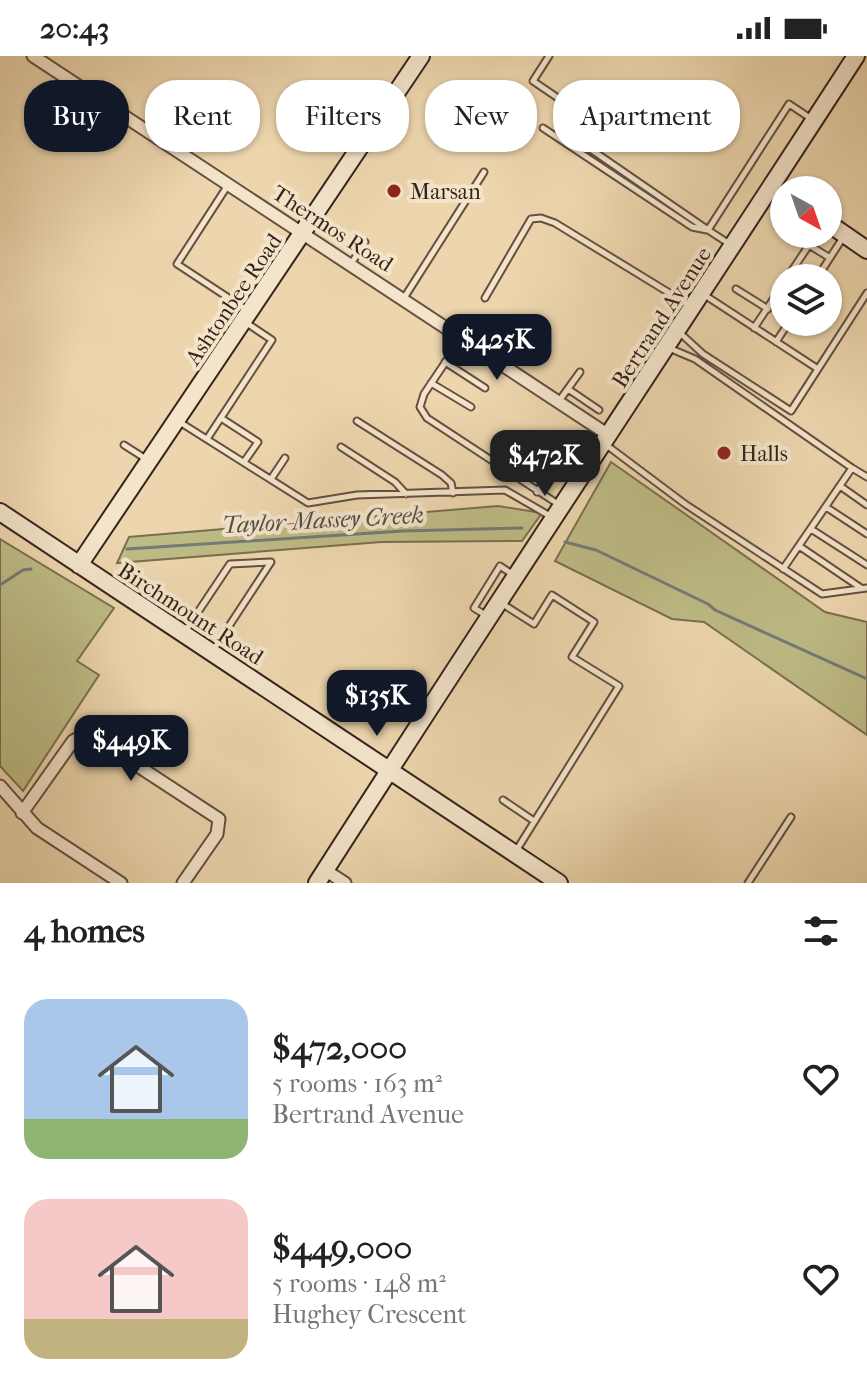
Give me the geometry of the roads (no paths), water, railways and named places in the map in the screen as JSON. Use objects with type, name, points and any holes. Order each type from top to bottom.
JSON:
[{"type":"street","name":"Thermos Road","points":[[33,56],[559,402],[607,440]]},
{"type":"street","name":"Ashtonbee Road","points":[[79,565],[421,56]]},
{"type":"street","name":"Bertrand Avenue","points":[[786,176],[814,120],[856,56]]},
{"type":"street","name":"Bertrand Avenue","points":[[321,876],[733,247],[770,200]]},
{"type":"street","points":[[844,235],[867,250]]},
{"type":"street","name":"Birchmount Road","points":[[0,512],[559,883]]},
{"type":"street","points":[[22,813],[73,741],[81,737],[95,738],[219,819],[217,834],[183,883]]},
{"type":"street","points":[[0,786],[37,828],[121,883]]},
{"type":"street","points":[[321,876],[345,883]]},
{"type":"lane","points":[[549,56],[533,81],[580,113],[586,146],[733,247]]},
{"type":"lane","points":[[856,56],[866,63]]},
{"type":"lane","points":[[708,230],[789,104],[814,120]]},
{"type":"lane","points":[[543,128],[692,227],[708,230]]},
{"type":"lane","points":[[404,299],[484,172]]},
{"type":"lane","points":[[207,439],[272,340],[247,316],[177,264],[229,185]]},
{"type":"lane","points":[[485,298],[531,219],[541,218],[754,328],[818,369]]},
{"type":"lane","points":[[826,264],[844,235]]},
{"type":"lane","points":[[351,264],[365,242]]},
{"type":"lane","points":[[796,264],[809,245],[830,258]]},
{"type":"lane","points":[[736,289],[768,309]]},
{"type":"lane","points":[[679,331],[703,354],[791,411],[867,293]]},
{"type":"lane","points":[[754,328],[770,306]]},
{"type":"lane","points":[[776,342],[780,336]]},
{"type":"lane","points":[[463,338],[424,394],[420,407],[427,418],[537,492],[558,513]]},
{"type":"lane","points":[[508,368],[530,339]]},
{"type":"lane","points":[[668,347],[695,359],[867,477]]},
{"type":"lane","points":[[445,362],[485,388]]},
{"type":"lane","points":[[559,402],[580,372]]},
{"type":"lane","points":[[431,383],[471,407]]},
{"type":"lane","points":[[568,389],[599,410]]},
{"type":"lane","points":[[221,418],[258,442],[244,462]]},
{"type":"lane","points":[[177,421],[308,503],[357,495],[505,490],[540,508],[558,513]]},
{"type":"lane","points":[[357,421],[442,475],[451,483],[453,493]]},
{"type":"lane","points":[[607,440],[685,504],[822,594],[864,588]]},
{"type":"lane","points":[[124,445],[150,462]]},
{"type":"lane","points":[[341,447],[395,482],[407,494]]},
{"type":"lane","points":[[537,492],[561,457]]},
{"type":"lane","points":[[271,479],[285,458]]},
{"type":"lane","points":[[783,569],[852,468]]},
{"type":"lane","points":[[840,486],[867,505]]},
{"type":"lane","points":[[826,507],[867,534]]},
{"type":"lane","points":[[811,529],[867,565]]},
{"type":"lane","points":[[799,546],[864,588]]},
{"type":"lane","points":[[183,634],[230,564],[271,562],[211,653]]},
{"type":"lane","points":[[490,618],[474,608],[500,566],[516,577]]},
{"type":"lane","points":[[500,602],[534,624],[552,595],[594,622],[572,657],[619,686],[514,853]]},
{"type":"lane","points":[[503,800],[534,821]]},
{"type":"lane","points":[[748,883],[791,817]]},
{"type":"waterway","name":"Taylor-Massey Creek","points":[[127,549],[403,531],[522,528]]},
{"type":"waterway","name":"Taylor-Massey Creek","points":[[565,542],[596,550],[715,610],[867,679]]},
{"type":"waterway","name":"Taylor-Massey Creek","points":[[0,585],[23,570],[31,569]]},
{"type":"place","name":"Marsan","points":[[394,191]]},
{"type":"place","name":"Halls","points":[[724,453]]}]
